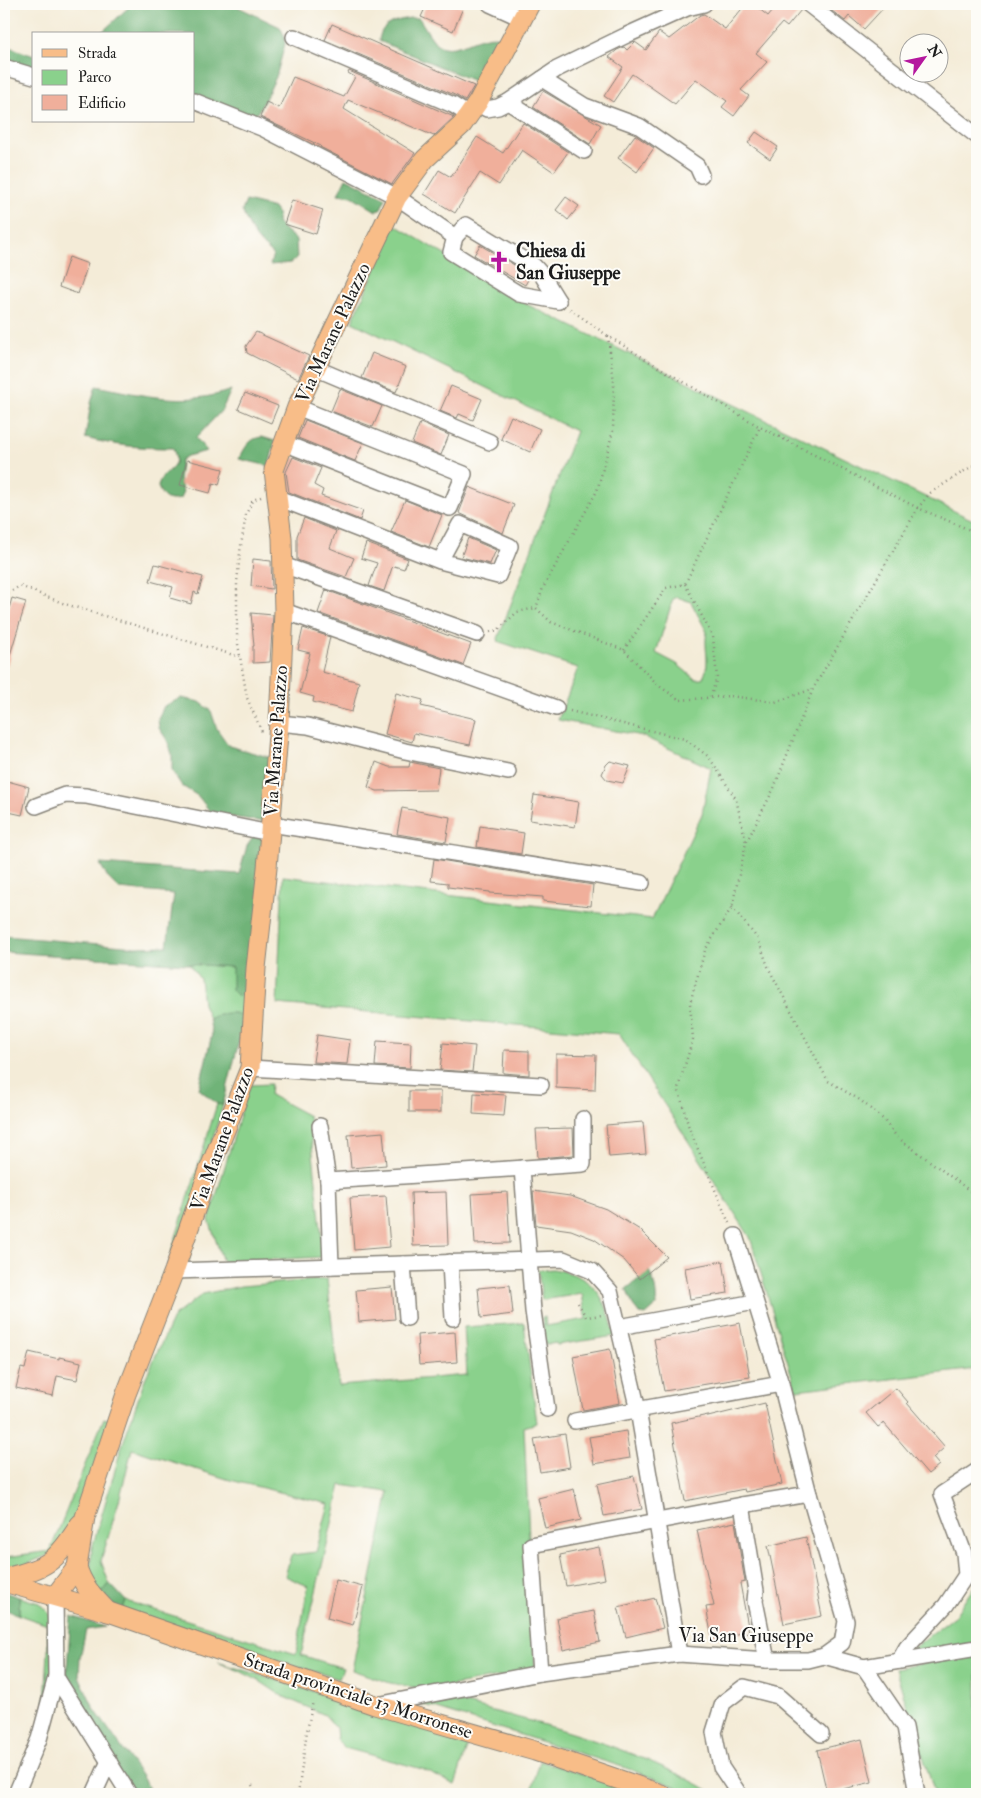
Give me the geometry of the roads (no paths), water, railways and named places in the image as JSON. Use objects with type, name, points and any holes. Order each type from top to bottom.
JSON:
[{"type":"main road","name":"Via Marane Palazzo","points":[[56,1596],[77,1567],[84,1517],[126,1394],[174,1271],[209,1170],[250,1068],[256,968],[278,742],[284,610],[282,538],[274,470],[297,408],[315,368],[397,197],[426,159],[462,125],[474,109],[527,11]]},
{"type":"main road","name":"Via Marane Palazzo","points":[[4,1580],[30,1573],[55,1559],[70,1540],[84,1517]]},
{"type":"main road","points":[[55,1559],[53,1578],[56,1596]]},
{"type":"main road","points":[[77,1567],[80,1579],[109,1612]]},
{"type":"main road","name":"Strada provinciale 13 Morronese","points":[[4,1580],[109,1612],[375,1705],[535,1751],[661,1794]]},
{"type":"street","points":[[490,4],[527,11]]},
{"type":"street","points":[[294,37],[444,101],[474,109],[487,109],[508,102],[557,69],[627,35],[687,8],[704,4]]},
{"type":"street","points":[[808,4],[977,136]]},
{"type":"street","points":[[4,67],[32,75]]},
{"type":"street","points":[[542,79],[585,106],[640,126],[697,166],[701,175]]},
{"type":"street","points":[[195,101],[264,129],[397,197],[455,237]]},
{"type":"street","points":[[508,102],[584,152]]},
{"type":"street","points":[[466,225],[534,266],[542,275],[558,302],[519,294],[451,252],[455,237],[466,225]]},
{"type":"street","points":[[315,368],[490,442]]},
{"type":"street","points":[[284,443],[450,508],[464,474],[297,408]]},
{"type":"street","points":[[278,498],[440,561],[498,576],[510,546],[460,524],[440,561]]},
{"type":"street","points":[[283,565],[477,634]]},
{"type":"street","points":[[284,610],[556,708]]},
{"type":"street","points":[[279,723],[308,726],[405,751],[508,772]]},
{"type":"street","points":[[36,806],[65,795],[86,796],[270,829],[642,883]]},
{"type":"street","points":[[250,1068],[540,1085]]},
{"type":"street","points":[[328,1181],[583,1164],[583,1119]]},
{"type":"street","points":[[320,1126],[328,1181],[331,1266]]},
{"type":"street","points":[[522,1168],[533,1311],[547,1409]]},
{"type":"street","name":"Via San Giuseppe","points":[[375,1705],[540,1673],[680,1654],[767,1660],[808,1660],[824,1656],[842,1644],[846,1621],[809,1494],[781,1384],[735,1236]]},
{"type":"street","points":[[174,1271],[530,1259],[563,1259],[592,1271],[610,1291],[638,1410],[680,1654]]},
{"type":"street","points":[[450,1262],[453,1318]]},
{"type":"street","points":[[403,1264],[407,1318]]},
{"type":"street","points":[[617,1320],[755,1302]]},
{"type":"street","points":[[575,1421],[781,1384]]},
{"type":"street","points":[[899,1661],[907,1647],[946,1605],[966,1575],[964,1553],[942,1494],[977,1471]]},
{"type":"street","points":[[540,1673],[531,1545],[809,1494]]},
{"type":"street","points":[[742,1505],[756,1591],[755,1601],[767,1660]]},
{"type":"street","points":[[16,1794],[39,1739],[56,1677],[56,1596]]},
{"type":"street","points":[[824,1656],[864,1667],[977,1648]]},
{"type":"street","points":[[864,1667],[905,1727],[917,1794]]},
{"type":"street","points":[[56,1677],[130,1794]]},
{"type":"street","points":[[739,1794],[722,1767],[714,1732],[723,1703],[744,1687],[778,1696],[821,1734]]},
{"type":"street","points":[[94,1794],[109,1761]]},
{"type":"place","name":"Chiesa di San Giuseppe","points":[[499,262]]}]
